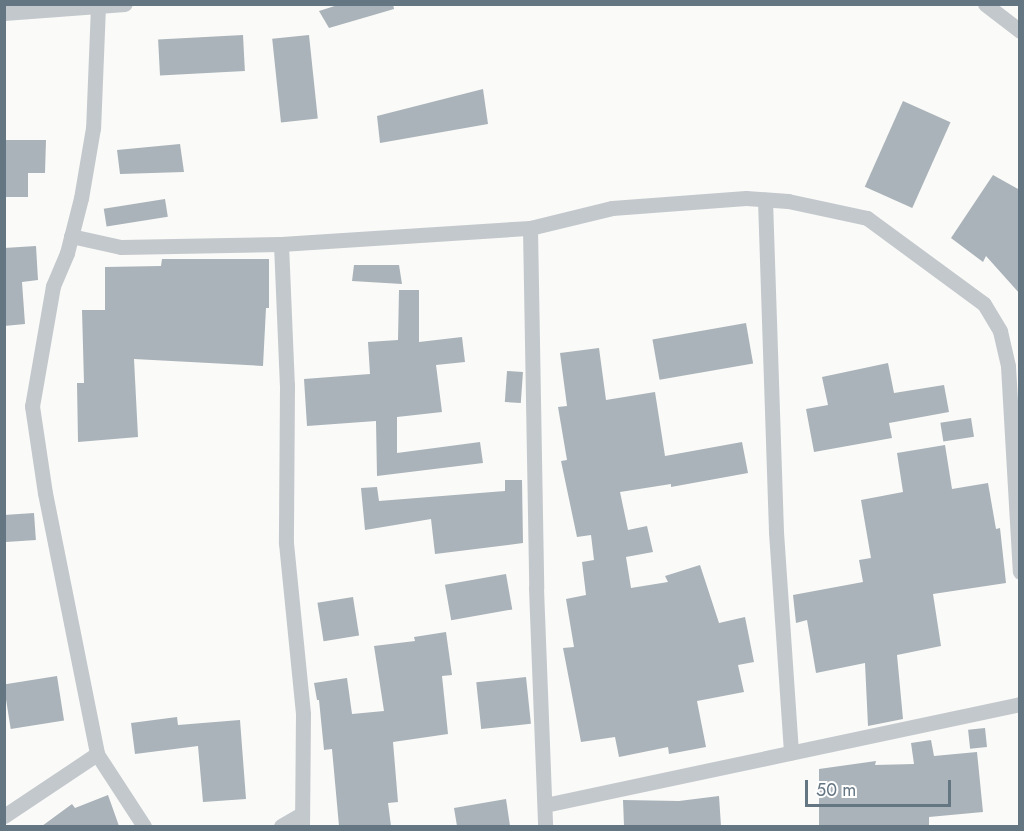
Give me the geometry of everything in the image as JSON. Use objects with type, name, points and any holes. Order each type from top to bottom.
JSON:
[{"type":"street","points":[[4,13],[125,4]]},
{"type":"street","points":[[985,4],[1020,31]]},
{"type":"street","points":[[98,6],[93,128],[81,198],[71,236],[53,286],[40,348],[32,406],[45,493],[97,754],[144,826]]},
{"type":"street","points":[[71,236],[121,247],[281,244],[530,228],[612,208],[746,198],[788,201],[867,218],[984,304],[1000,331],[1014,399],[1020,572]]},
{"type":"street","points":[[765,200],[776,532],[791,752]]},
{"type":"street","points":[[530,228],[536,588],[545,826]]},
{"type":"street","points":[[281,244],[287,385],[286,543],[303,714],[302,820],[281,826]]},
{"type":"street","points":[[545,805],[1020,704]]},
{"type":"street","points":[[4,816],[97,754]]},
{"type":"building","points":[[341,4],[393,4],[394,9],[329,28],[319,11]]},
{"type":"building","points":[[243,35],[245,71],[160,75],[158,39]]},
{"type":"building","points":[[309,35],[318,119],[281,122],[272,39]]},
{"type":"building","points":[[483,89],[488,124],[380,143],[377,116]]},
{"type":"building","points":[[903,101],[951,122],[912,208],[865,187]]},
{"type":"building","points":[[4,140],[46,140],[45,173],[28,173],[28,197],[4,197]]},
{"type":"building","points":[[180,144],[184,172],[120,174],[117,150]]},
{"type":"building","points":[[993,175],[1020,190],[1020,294],[986,256],[983,262],[951,238]]},
{"type":"building","points":[[165,199],[168,217],[107,226],[104,209]]},
{"type":"building","points":[[36,246],[38,280],[22,282],[25,324],[4,326],[4,248]]},
{"type":"building","points":[[162,259],[269,259],[269,308],[266,308],[263,366],[134,359],[138,437],[78,442],[77,383],[84,383],[82,310],[105,310],[105,267],[161,266]]},
{"type":"building","points":[[354,265],[399,265],[402,284],[352,281]]},
{"type":"building","points":[[399,290],[419,290],[419,342],[462,337],[465,362],[436,365],[442,412],[397,417],[397,453],[480,442],[483,463],[377,476],[376,421],[307,426],[304,379],[370,374],[368,342],[398,340]]},
{"type":"building","points":[[746,323],[753,363],[660,380],[652,339]]},
{"type":"building","points":[[599,348],[606,400],[655,392],[665,456],[742,442],[748,473],[671,487],[671,484],[620,492],[628,530],[647,526],[653,552],[626,557],[631,588],[668,582],[665,576],[700,565],[719,623],[745,617],[754,662],[738,665],[744,692],[697,701],[706,747],[669,754],[668,747],[619,757],[615,737],[581,742],[563,648],[574,647],[566,599],[586,595],[582,562],[594,560],[591,535],[577,537],[561,461],[567,460],[558,407],[567,406],[560,353]]},
{"type":"building","points":[[888,363],[894,393],[944,385],[949,412],[889,423],[892,438],[814,452],[806,409],[828,405],[822,377]]},
{"type":"building","points":[[507,371],[523,372],[521,403],[505,402]]},
{"type":"building","points":[[971,418],[974,437],[943,442],[940,423]]},
{"type":"building","points":[[945,445],[952,489],[988,483],[996,529],[1000,528],[1006,583],[933,594],[941,646],[897,655],[903,719],[868,726],[865,663],[816,673],[807,620],[796,623],[793,595],[863,582],[859,560],[871,558],[861,500],[903,492],[897,453]]},
{"type":"building","points":[[505,480],[522,480],[523,543],[435,554],[431,519],[365,530],[361,488],[377,487],[379,501],[505,491]]},
{"type":"building","points":[[34,513],[36,540],[6,542],[4,515]]},
{"type":"building","points":[[506,574],[512,609],[451,620],[445,585]]},
{"type":"building","points":[[353,597],[359,636],[324,641],[317,603]]},
{"type":"building","points":[[446,632],[452,675],[442,676],[448,734],[393,742],[398,802],[388,803],[391,826],[339,826],[332,749],[324,750],[319,700],[317,700],[314,683],[347,678],[352,714],[384,711],[374,646],[415,641],[414,637]]},
{"type":"building","points":[[57,676],[64,720],[11,729],[4,684]]},
{"type":"building","points":[[526,677],[531,724],[481,729],[476,682]]},
{"type":"building","points":[[177,717],[178,725],[240,720],[246,799],[203,802],[198,746],[135,754],[131,723]]},
{"type":"building","points":[[985,728],[987,747],[970,749],[968,730]]},
{"type":"building","points":[[931,740],[934,756],[977,752],[983,812],[929,817],[929,826],[819,826],[819,769],[876,761],[875,765],[914,764],[911,743]]},
{"type":"building","points":[[108,795],[119,826],[42,826],[72,804],[75,808]]},
{"type":"building","points":[[719,796],[721,826],[624,826],[623,800],[679,801]]},
{"type":"building","points":[[506,799],[510,826],[457,826],[454,808]]}]
